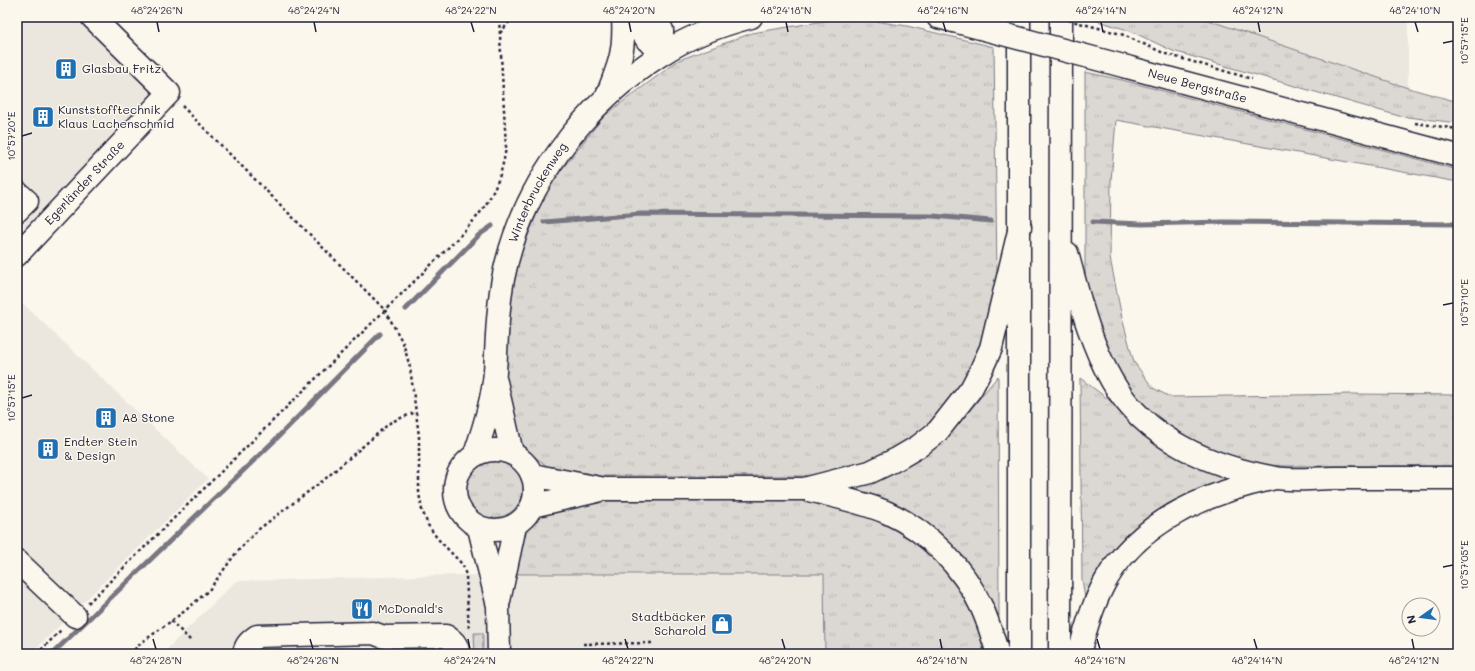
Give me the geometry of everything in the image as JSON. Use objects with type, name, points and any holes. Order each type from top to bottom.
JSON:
[{"type":"main road","points":[[92,17],[169,93]]},
{"type":"main road","points":[[608,94],[622,60],[624,35],[623,17]]},
{"type":"main road","points":[[633,17],[647,40],[662,53]]},
{"type":"main road","points":[[654,17],[662,30],[662,53]]},
{"type":"main road","points":[[708,17],[741,20]]},
{"type":"main road","points":[[1019,17],[1019,654]]},
{"type":"main road","points":[[1060,654],[1061,17]]},
{"type":"main road","name":"Neue Bergstraße","points":[[946,19],[1458,156]]},
{"type":"main road","points":[[662,53],[697,36],[741,20]]},
{"type":"main road","name":"Winterbruckenweg","points":[[475,454],[482,434],[495,374],[498,310],[503,280],[511,245],[521,217],[549,165],[608,94],[662,53]]},
{"type":"main road","name":"Egerländer Straße","points":[[17,255],[169,93]]},
{"type":"main road","points":[[17,192],[27,201],[17,211]]},
{"type":"main road","points":[[804,489],[870,472],[897,459],[919,446],[938,430],[955,412],[971,389],[991,348],[1020,226]]},
{"type":"main road","points":[[1060,226],[1084,314],[1096,348],[1113,383],[1126,401],[1154,429],[1192,453],[1223,464],[1278,478]]},
{"type":"main road","name":"Winterbruckenweg","points":[[495,374],[512,453]]},
{"type":"main road","points":[[487,450],[500,450],[512,453],[520,459],[532,475],[535,496],[532,506],[525,517],[515,526],[503,530],[491,531],[479,528],[468,521],[460,511],[454,492],[457,473],[465,462],[475,454],[487,450]]},
{"type":"main road","points":[[532,475],[604,489],[804,489],[855,501],[883,511],[902,521],[928,539],[951,561],[973,590],[988,622],[998,654]]},
{"type":"main road","points":[[1079,654],[1087,626],[1105,582],[1120,560],[1157,526],[1184,508],[1242,486],[1278,478],[1458,478]]},
{"type":"main road","points":[[532,506],[604,489]]},
{"type":"main road","points":[[498,606],[515,526]]},
{"type":"main road","points":[[479,528],[498,606],[499,654]]},
{"type":"main road","points":[[17,562],[75,616]]},
{"type":"main road","points":[[244,654],[249,641],[257,636],[373,633],[384,638],[446,636],[453,640],[458,647],[458,654]]},
{"type":"path","points":[[37,654],[475,220],[490,200],[497,186],[503,166],[506,148],[499,17]]},
{"type":"path","points":[[500,33],[513,17]]},
{"type":"path","points":[[1057,17],[1121,34],[1166,54],[1256,80]]},
{"type":"path","points":[[169,93],[385,310],[403,344],[410,367],[419,436],[419,493],[422,510],[428,525],[437,538],[463,565],[466,576],[470,634]]},
{"type":"path","points":[[1414,123],[1448,126],[1458,129]]},
{"type":"path","points":[[130,654],[141,643],[185,611],[209,590],[236,553],[259,529],[325,478],[391,422],[416,412]]},
{"type":"path","points":[[170,621],[191,641]]},
{"type":"path","points":[[583,644],[652,643]]},
{"type":"shaded area","points":[[17,17],[83,17],[160,92],[17,244]]},
{"type":"shaded area","points":[[1199,17],[1408,17],[1408,88]]},
{"type":"shaded area","points":[[17,298],[208,479],[31,654],[17,654]]},
{"type":"shaded area","points":[[824,574],[825,654],[162,654],[236,581],[457,575]]},
{"type":"green space","points":[[849,17],[907,26],[994,47],[997,276],[983,350],[948,410],[911,443],[864,468],[810,476],[601,476],[548,467],[521,446],[505,397],[504,339],[517,264],[547,188],[605,115],[679,60],[752,33]]},
{"type":"green space","points":[[1084,17],[1199,17],[1408,88],[1458,102],[1458,123],[1399,116],[1173,51],[1128,30]]},
{"type":"green space","points":[[1085,72],[1122,80],[1458,170],[1458,182],[1116,120],[1111,181],[1110,258],[1122,318],[1134,362],[1153,388],[1170,397],[1352,394],[1458,395],[1458,466],[1249,466],[1205,452],[1154,419],[1120,379],[1095,329],[1085,274]]},
{"type":"green space","points":[[998,376],[999,616],[968,565],[884,501],[854,489],[920,458],[957,426]]},
{"type":"green space","points":[[1080,378],[1108,399],[1154,443],[1230,477],[1167,504],[1123,540],[1086,605],[1082,579]]},
{"type":"green space","points":[[487,458],[499,458],[510,463],[518,471],[523,482],[521,500],[510,513],[499,518],[487,518],[476,513],[468,505],[463,494],[463,482],[468,471],[476,463]]},
{"type":"green space","points":[[809,499],[870,514],[925,546],[975,612],[984,654],[825,654],[824,574],[510,574],[520,535],[534,518],[562,508],[601,501]]},
{"type":"green space","points":[[474,633],[483,633],[483,654],[475,654]]},
{"type":"waterway","points":[[544,222],[641,214],[933,216],[991,221]]},
{"type":"waterway","points":[[1093,222],[1143,224],[1223,222],[1458,224]]},
{"type":"waterway","points":[[406,309],[479,235],[492,226]]},
{"type":"waterway","points":[[52,654],[273,442],[380,334]]},
{"type":"place","name":"Glasbau Fritz","points":[[66,69]]},
{"type":"place","name":"Kunststofftechnik Klaus Lachenschmid","points":[[43,117]]},
{"type":"place","name":"A8 Stone","points":[[106,418]]},
{"type":"place","name":"Endter Stein & Design","points":[[48,449]]},
{"type":"place","name":"McDonald's","points":[[362,609]]},
{"type":"place","name":"Stadtbäcker Scharold","points":[[722,624]]}]
